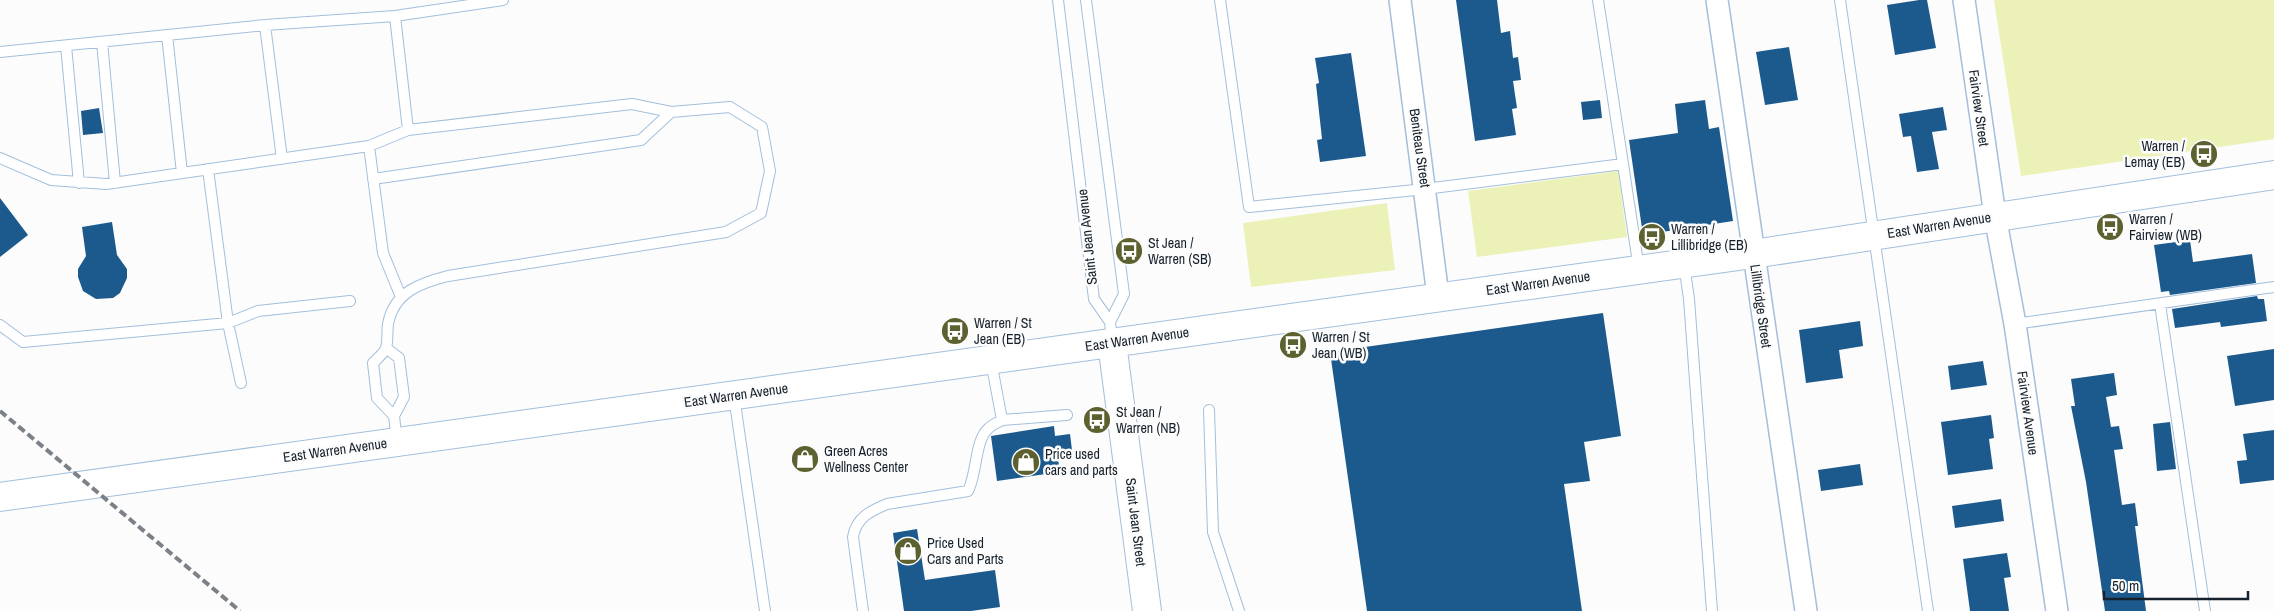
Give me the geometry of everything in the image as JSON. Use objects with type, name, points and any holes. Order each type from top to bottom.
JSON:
[{"type":"main road","name":"East Warren Avenue","points":[[0,497],[991,360],[1111,332],[1438,296],[1639,270],[2274,175]]},
{"type":"main road","name":"Saint Jean Street","points":[[1111,332],[1147,611]]},
{"type":"street","name":"Beniteau Street","points":[[1400,0],[1438,296]]},
{"type":"street","name":"Lillibridge Street","points":[[1717,0],[1806,611]]},
{"type":"street","name":"Fairview Street","points":[[1964,0],[1995,216]]},
{"type":"street","name":"Fairview Avenue","points":[[1995,216],[2015,324],[2057,611]]},
{"type":"lane","points":[[0,52],[265,25],[395,16],[503,0]]},
{"type":"lane","name":"Saint Jean Avenue","points":[[1058,0],[1094,299],[1111,332]]},
{"type":"lane","name":"Saint Jean Avenue","points":[[1086,0],[1124,294],[1111,332]]},
{"type":"lane","points":[[1220,0],[1249,207],[1425,189],[1623,164]]},
{"type":"lane","points":[[1598,0],[1639,270]]},
{"type":"lane","points":[[1840,0],[1928,611]]},
{"type":"lane","points":[[395,16],[408,130]]},
{"type":"lane","points":[[265,25],[282,159]]},
{"type":"lane","points":[[167,35],[182,173]]},
{"type":"lane","points":[[102,42],[115,183]]},
{"type":"lane","points":[[66,46],[79,182]]},
{"type":"lane","points":[[0,158],[51,180],[115,183],[369,146],[408,130],[632,104],[671,112],[730,107],[762,127],[770,171],[761,214],[726,232],[448,276],[410,289],[400,298],[388,322],[386,348],[373,363],[377,398],[394,416]]},
{"type":"lane","points":[[373,179],[641,140],[671,112]]},
{"type":"lane","points":[[369,146],[383,253],[400,298]]},
{"type":"lane","points":[[208,170],[228,323],[241,383]]},
{"type":"lane","points":[[1684,263],[1689,299],[1712,611]]},
{"type":"lane","points":[[2015,324],[2274,287]]},
{"type":"lane","points":[[0,325],[23,342],[228,323],[258,312],[350,301]]},
{"type":"lane","points":[[2160,304],[2205,611]]},
{"type":"lane","points":[[386,348],[399,358],[404,397],[394,416],[397,442]]},
{"type":"lane","points":[[991,360],[1002,420]]},
{"type":"lane","points":[[734,395],[765,611]]},
{"type":"lane","points":[[1209,410],[1213,532],[1239,611]]},
{"type":"lane","points":[[862,611],[853,537],[854,528],[860,520],[874,509],[887,504],[968,491],[973,482],[982,436],[988,429],[1002,420],[1067,415]]},
{"type":"green space","points":[[1994,0],[2274,0],[2274,139],[2021,176]]},
{"type":"green space","points":[[1618,171],[1627,237],[1477,257],[1468,191]]},
{"type":"green space","points":[[1387,203],[1395,270],[1251,287],[1243,223]]},
{"type":"building","points":[[1456,0],[1497,0],[1501,33],[1510,31],[1513,58],[1518,57],[1521,80],[1513,81],[1517,108],[1512,109],[1516,135],[1475,141]]},
{"type":"building","points":[[1927,0],[1936,48],[1895,55],[1887,5]]},
{"type":"building","points":[[1789,47],[1798,100],[1765,105],[1756,52]]},
{"type":"building","points":[[1351,53],[1366,156],[1320,162],[1317,140],[1322,139],[1316,84],[1319,83],[1315,58]]},
{"type":"building","points":[[1600,100],[1602,118],[1583,120],[1581,102]]},
{"type":"building","points":[[1705,100],[1709,129],[1719,127],[1733,221],[1643,235],[1629,140],[1678,133],[1675,104]]},
{"type":"building","points":[[1943,107],[1947,130],[1932,132],[1939,169],[1917,172],[1911,136],[1903,137],[1899,114]]},
{"type":"building","points":[[99,108],[103,133],[83,135],[81,111]]},
{"type":"building","points":[[0,198],[28,235],[0,257]]},
{"type":"building","points":[[112,222],[117,255],[127,269],[127,278],[120,293],[113,298],[96,299],[83,291],[78,277],[78,269],[86,256],[82,227]]},
{"type":"building","points":[[2190,240],[2193,262],[2252,254],[2256,283],[2170,295],[2169,291],[2161,292],[2154,245]]},
{"type":"building","points":[[2257,296],[2258,299],[2264,299],[2267,321],[2221,327],[2220,322],[2175,328],[2172,309]]},
{"type":"building","points":[[1603,313],[1621,436],[1584,442],[1590,481],[1564,484],[1582,611],[1367,611],[1330,352]]},
{"type":"building","points":[[1860,321],[1863,346],[1839,350],[1843,378],[1806,383],[1799,330]]},
{"type":"building","points":[[2274,349],[2274,400],[2235,406],[2227,356]]},
{"type":"building","points":[[1983,361],[1987,385],[1951,390],[1948,366]]},
{"type":"building","points":[[2114,373],[2117,395],[2106,397],[2111,427],[2119,426],[2123,449],[2114,450],[2122,505],[2135,503],[2138,526],[2135,526],[2146,611],[2105,611],[2086,482],[2071,406],[2075,406],[2071,379]]},
{"type":"building","points":[[1991,415],[1994,438],[1989,439],[1993,469],[1948,475],[1941,422]]},
{"type":"building","points":[[2170,422],[2176,469],[2157,471],[2153,424]]},
{"type":"building","name":"Price used cars and parts","points":[[1054,426],[1055,436],[1070,434],[1072,450],[1057,452],[1060,472],[997,481],[991,436]]},
{"type":"building","points":[[2274,430],[2274,480],[2240,484],[2237,461],[2247,460],[2243,434]]},
{"type":"building","points":[[1860,464],[1863,485],[1821,491],[1818,470]]},
{"type":"building","points":[[2001,499],[2004,521],[1955,528],[1952,506]]},
{"type":"building","name":"Price Used Cars and Parts","points":[[917,529],[925,580],[995,570],[1000,607],[971,611],[904,611],[893,533]]},
{"type":"building","points":[[2007,553],[2011,577],[2004,578],[2009,611],[1970,611],[1963,559]]},
{"type":"railway","points":[[0,411],[240,611]]},
{"type":"place","name":"Warren / Lemay (EB)","points":[[2204,154]]},
{"type":"place","name":"Warren / Fairview (WB)","points":[[2110,227]]},
{"type":"place","name":"Warren / Lillibridge (EB)","points":[[1652,237]]},
{"type":"place","name":"St Jean / Warren (SB)","points":[[1129,251]]},
{"type":"place","name":"Warren / St Jean (EB)","points":[[955,331]]},
{"type":"place","name":"Warren / St Jean (WB)","points":[[1293,345]]},
{"type":"place","name":"St Jean / Warren (NB)","points":[[1097,420]]},
{"type":"place","name":"Green Acres Wellness Center","points":[[805,459]]},
{"type":"place","name":"Price used cars and parts","points":[[1026,462]]},
{"type":"place","name":"Price Used Cars and Parts","points":[[908,551]]}]
